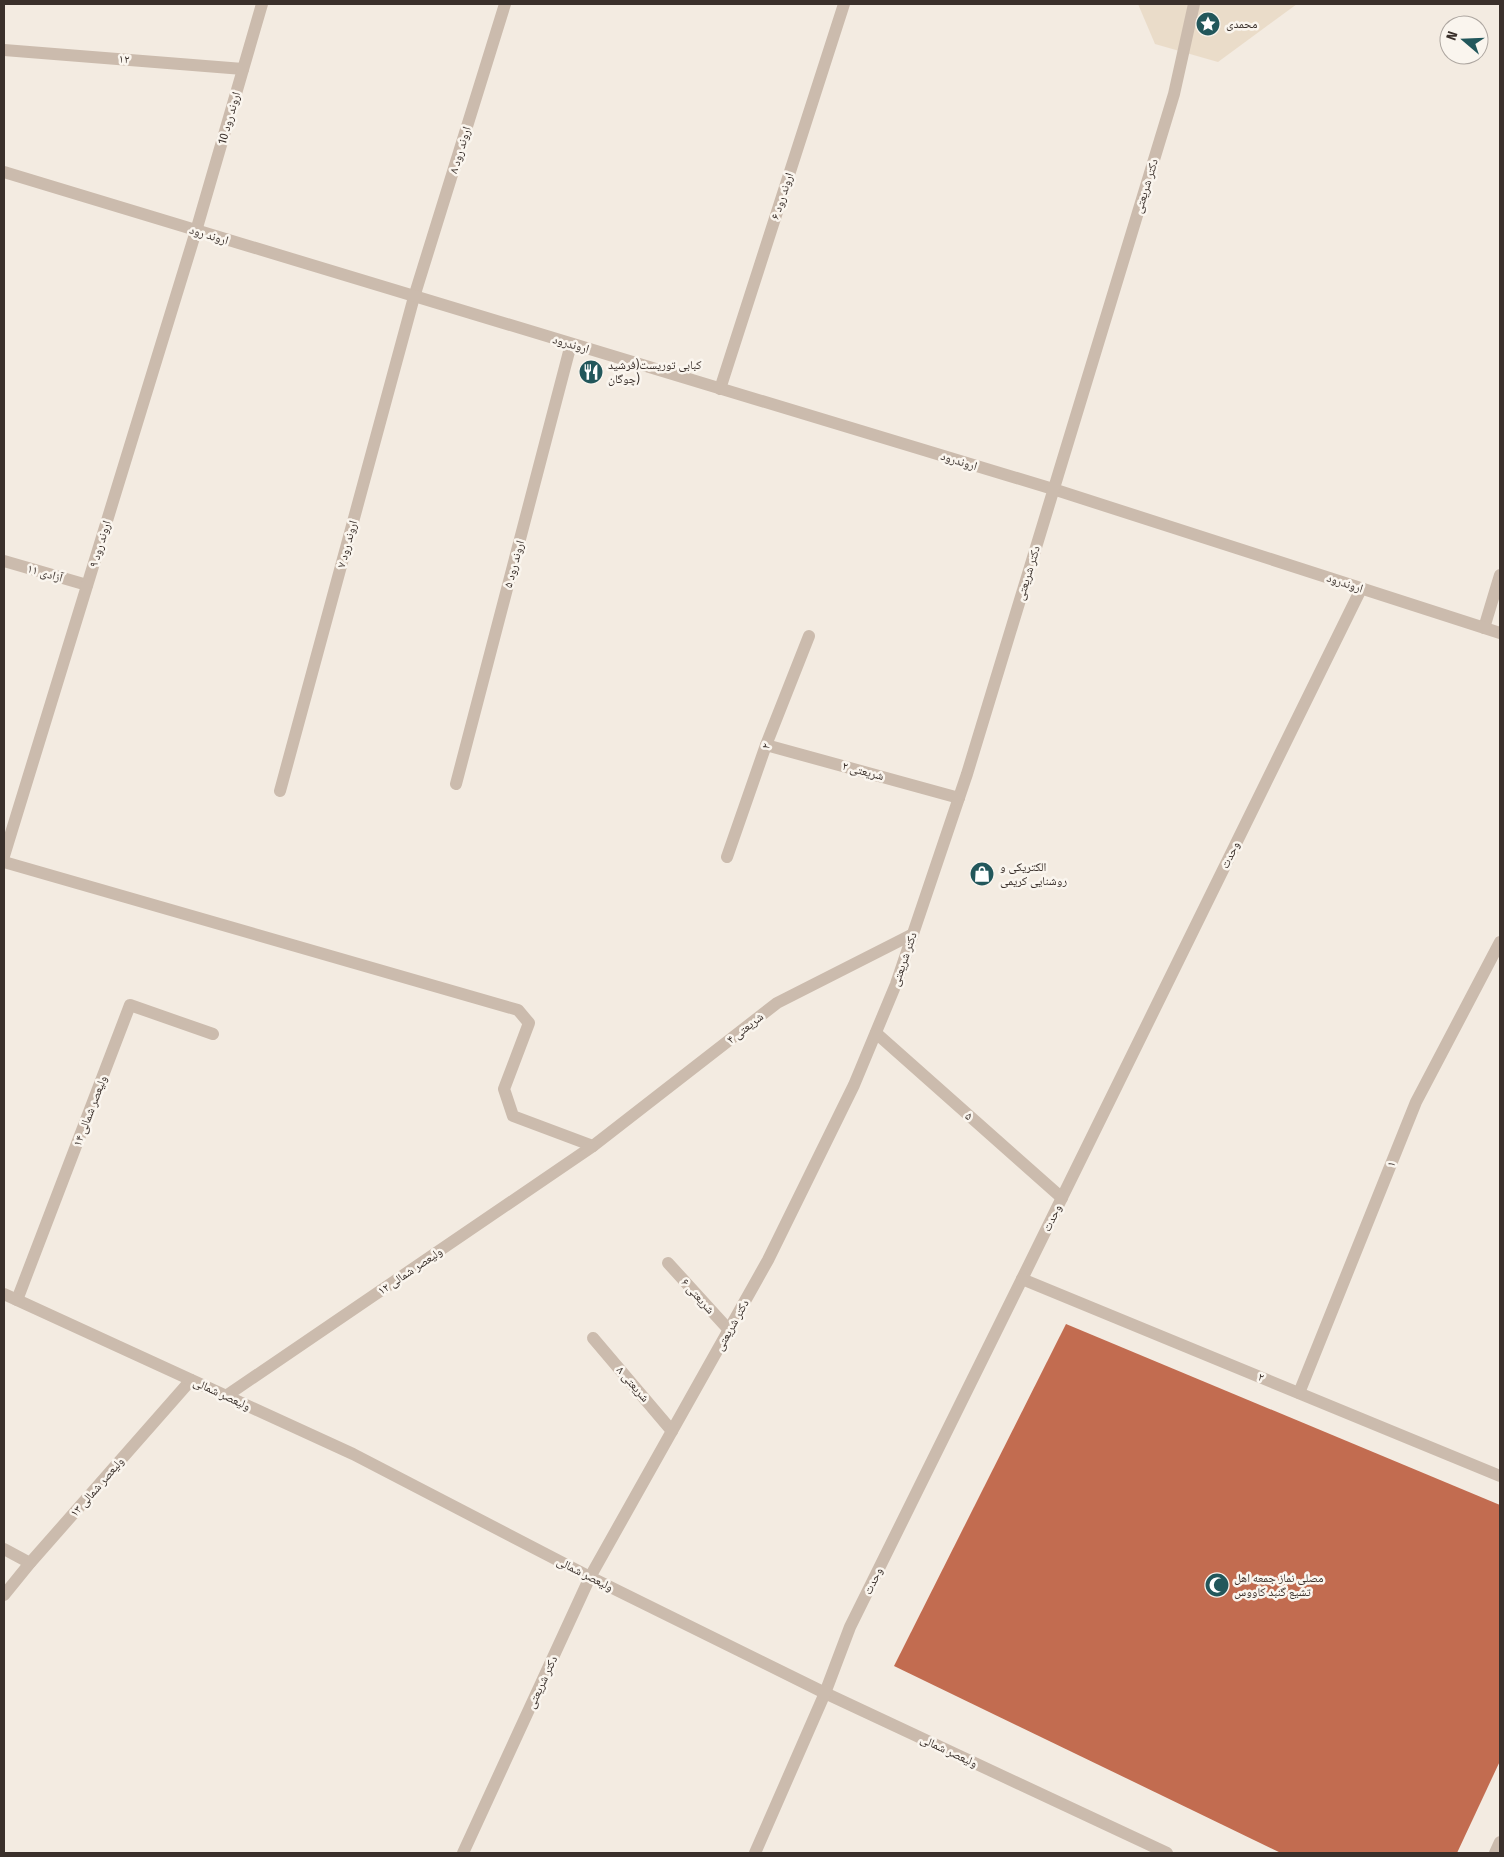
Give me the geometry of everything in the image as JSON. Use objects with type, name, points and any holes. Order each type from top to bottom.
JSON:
[{"type":"street","name":"اروند رود 10","points":[[196,232],[262,4]]},
{"type":"street","name":"اروند رود ۸","points":[[414,297],[505,4]]},
{"type":"street","name":"اروند رود ۶","points":[[720,389],[844,4]]},
{"type":"street","name":"دکتر شریعتی","points":[[463,1853],[590,1577],[768,1260],[846,1103],[896,984],[959,798],[1054,489],[1174,94],[1194,4]]},
{"type":"street","name":"۱۲","points":[[4,50],[243,69]]},
{"type":"street","name":"اروند رود","points":[[4,172],[414,297]]},
{"type":"street","name":"اروند رود ۹","points":[[4,856],[196,232]]},
{"type":"street","name":"اروندرود","points":[[414,297],[1054,489],[1500,633]]},
{"type":"street","name":"اروند رود ۷","points":[[280,791],[414,297]]},
{"type":"street","name":"اروند رود ۵","points":[[456,784],[571,344]]},
{"type":"street","name":"آزادی ۱۱","points":[[4,561],[87,585]]},
{"type":"street","points":[[1484,628],[1500,575]]},
{"type":"street","name":"وحدت","points":[[755,1853],[825,1693],[850,1627],[1361,588]]},
{"type":"street","name":"۲","points":[[728,857],[766,745],[809,636]]},
{"type":"street","name":"شریعتی ۲","points":[[766,745],[959,798]]},
{"type":"street","points":[[4,862],[518,1010],[529,1023],[504,1089],[513,1116],[593,1146]]},
{"type":"street","name":"شریعتی ۴","points":[[593,1146],[777,1003],[913,934]]},
{"type":"street","name":"۱","points":[[1299,1393],[1416,1102],[1500,942]]},
{"type":"street","name":"ولیعصر شمالی ۱۴","points":[[17,1300],[130,1005],[213,1034]]},
{"type":"street","name":"۵","points":[[876,1034],[1062,1198]]},
{"type":"street","name":"ولیعصر شمالی ۱۲","points":[[226,1396],[593,1146]]},
{"type":"street","name":"شریعتی ۶","points":[[668,1262],[729,1330]]},
{"type":"street","name":"۲","points":[[1022,1278],[1500,1476]]},
{"type":"street","name":"ولیعصر شمالی","points":[[4,1294],[352,1454],[590,1577],[825,1693],[1167,1853]]},
{"type":"street","name":"شریعتی ۸","points":[[594,1338],[672,1431]]},
{"type":"street","name":"ولیعصر شمالی ۱۳","points":[[4,1595],[191,1380]]},
{"type":"street","points":[[4,1549],[30,1563]]},
{"type":"street","points":[[1495,1853],[1500,1842]]},
{"type":"shaded area","name":"محمدی","points":[[1138,4],[1297,4],[1218,62],[1155,44]]},
{"type":"building","name":"مصلی نماز جمعه اهل تشیع گنبد کاووس","points":[[1066,1324],[1500,1505],[1500,1761],[1457,1853],[1281,1853],[894,1666]]},
{"type":"place","name":"محمدی","points":[[1208,24]]},
{"type":"place","name":"کبابی توریست(فرشید چوگان)","points":[[591,372]]},
{"type":"place","name":"الکتریکی و روشنایی کریمی","points":[[982,874]]},
{"type":"place","name":"مصلی نماز جمعه اهل تشیع گنبد کاووس","points":[[1217,1585]]}]
